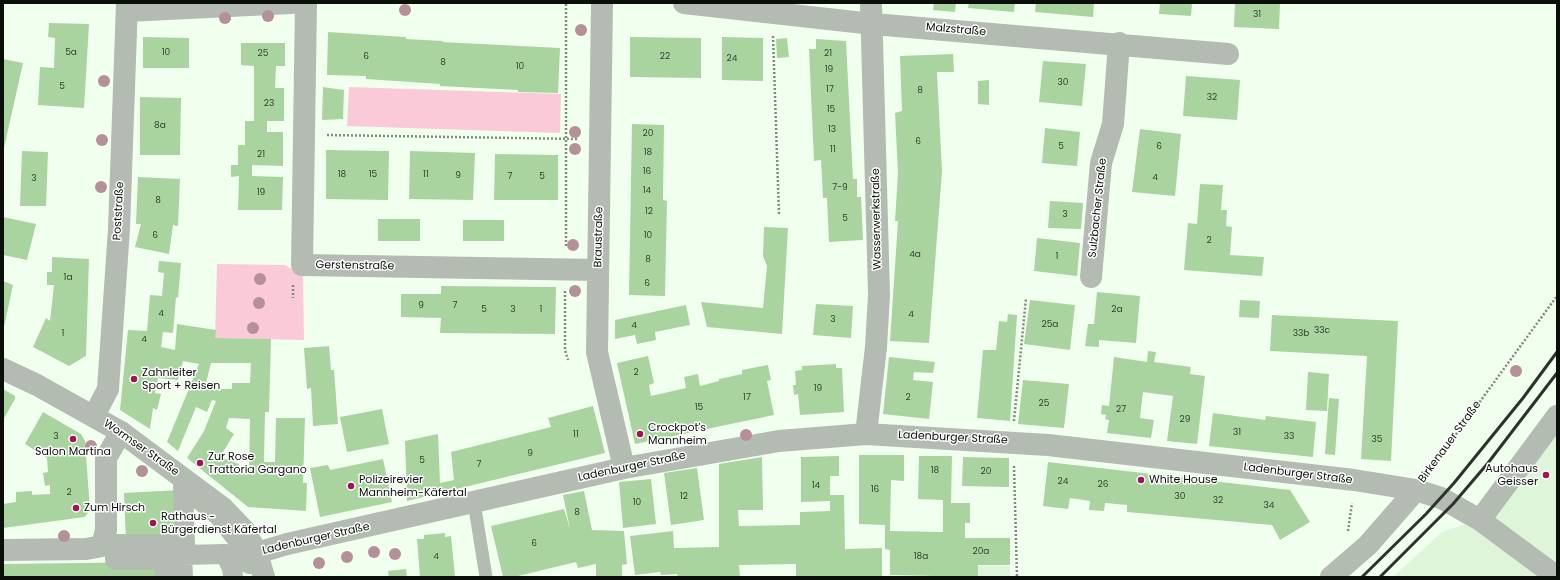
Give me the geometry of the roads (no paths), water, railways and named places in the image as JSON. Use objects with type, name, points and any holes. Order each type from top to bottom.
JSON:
[{"type":"street","points":[[127,7],[291,3]]},
{"type":"street","name":"Gerstenstraße","points":[[306,3],[302,265],[598,270]]},
{"type":"street","name":"Braustraße","points":[[602,3],[597,352],[624,468]]},
{"type":"street","name":"Malzstraße","points":[[684,3],[773,14],[872,13],[1119,44],[1228,54]]},
{"type":"street","name":"Poststraße","points":[[94,416],[108,389],[119,229],[127,7]]},
{"type":"street","name":"Wasserwerkstraße","points":[[866,434],[876,347],[879,295],[872,13]]},
{"type":"street","name":"Sulzbacher Straße","points":[[1091,278],[1101,163],[1113,124],[1119,44]]},
{"type":"street","name":"Wormser Straße","points":[[3,369],[94,416],[121,432],[223,508],[245,531],[252,553],[264,577]]},
{"type":"street","points":[[1480,520],[1557,416]]},
{"type":"street","points":[[3,550],[86,549],[102,546],[106,530],[106,458],[121,432]]},
{"type":"street","name":"Ladenburger Straße","points":[[252,553],[624,468],[779,441],[866,434],[1014,442],[1354,480],[1416,490],[1441,498],[1480,520],[1557,577]]},
{"type":"street","points":[[165,577],[164,560],[115,560],[115,551],[117,544],[185,544],[183,486],[219,516],[240,543],[252,553],[253,577]]},
{"type":"street","name":"Birkenauer Straße","points":[[1338,570],[1368,545],[1416,490]]},
{"type":"street","points":[[183,577],[182,554],[252,553]]},
{"type":"street","points":[[225,554],[232,568],[233,577]]},
{"type":"lane","points":[[474,502],[486,577]]},
{"type":"railway","points":[[1362,577],[1426,514],[1454,483],[1523,398],[1557,352]]},
{"type":"railway","points":[[1380,577],[1453,504],[1488,463],[1557,373]]},
{"type":"place","name":"Zahnleiter Sport + Reisen","points":[[134,379]]},
{"type":"place","name":"Crockpot's Mannheim","points":[[640,434]]},
{"type":"place","name":"Salon Martina","points":[[73,439]]},
{"type":"place","name":"Zur Rose Trattoria Gargano","points":[[200,463]]},
{"type":"place","name":"Autohaus Geisser","points":[[1546,475]]},
{"type":"place","name":"White House","points":[[1141,480]]},
{"type":"place","name":"Polizeirevier Mannheim-Käfertal","points":[[351,486]]},
{"type":"place","name":"Zum Hirsch","points":[[76,508]]},
{"type":"place","name":"Rathaus - Bürgerdienst Käfertal","points":[[153,523]]}]
